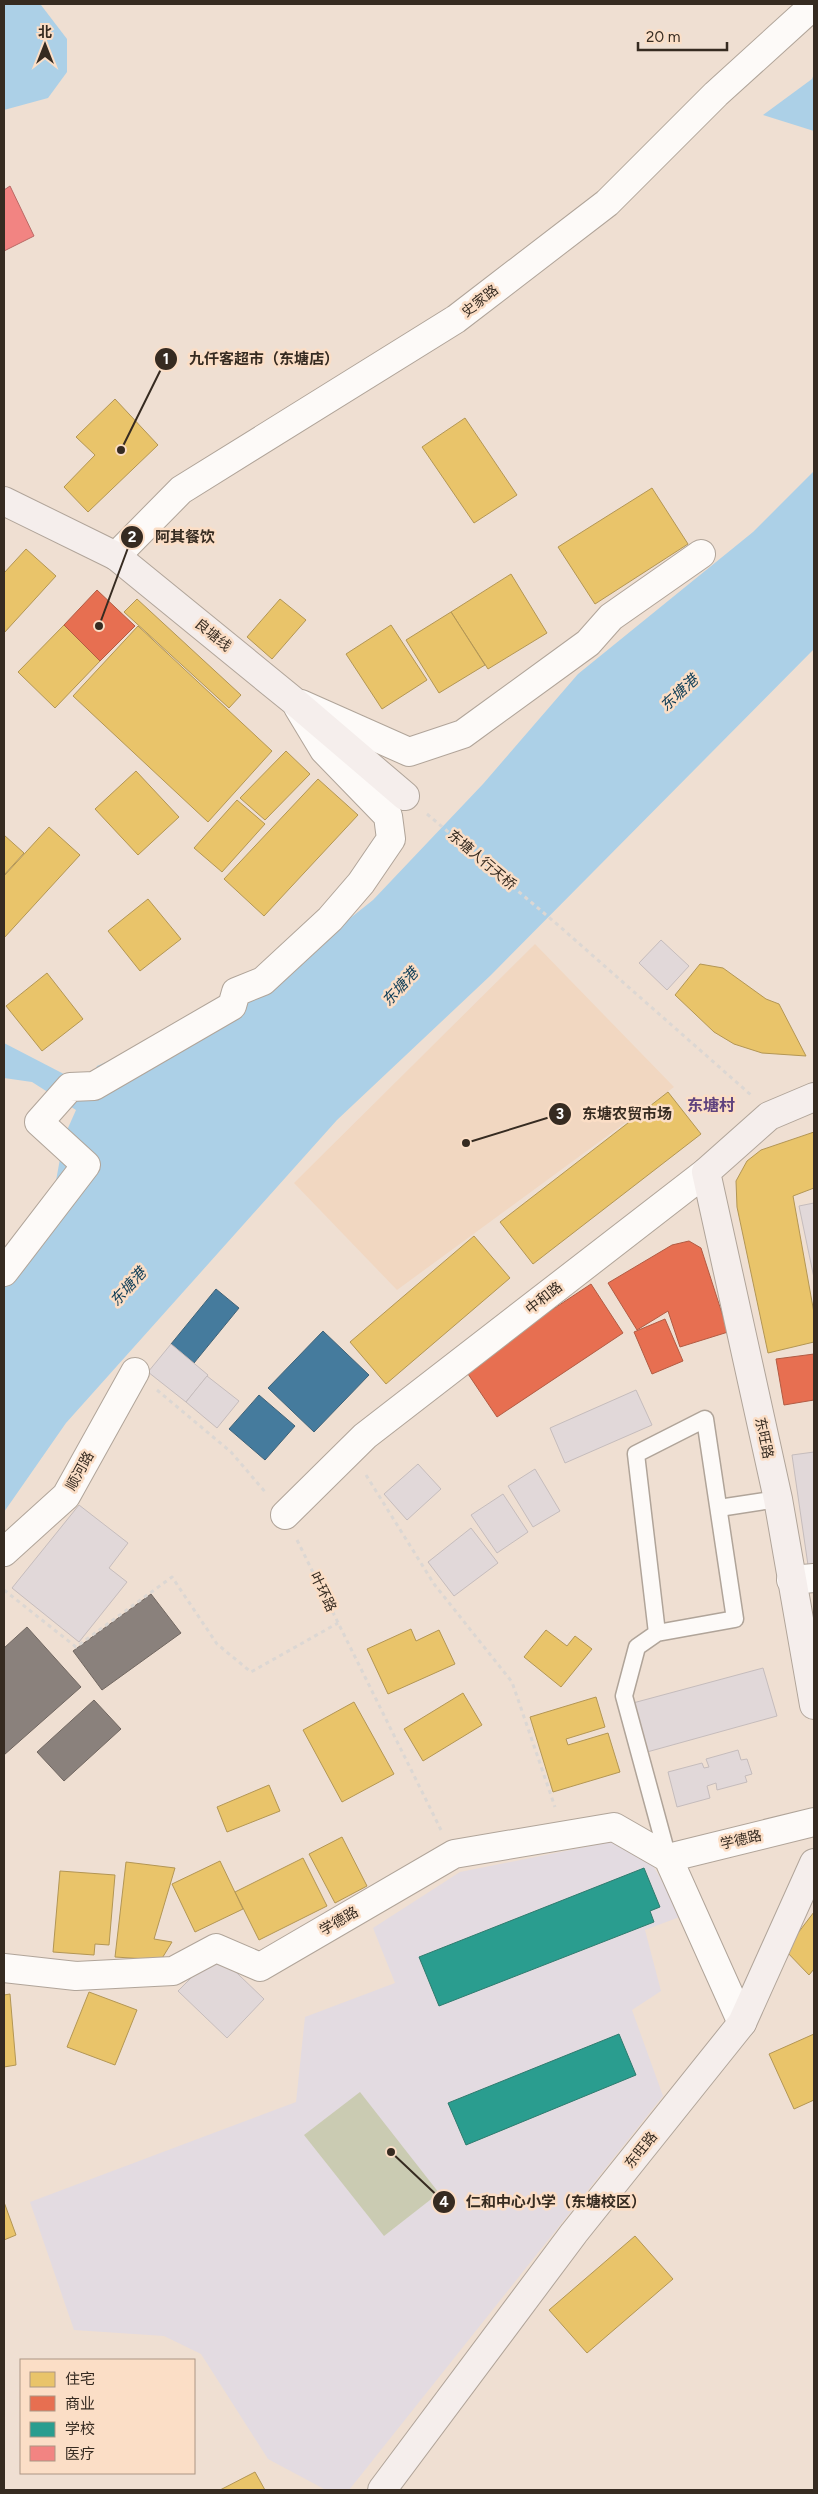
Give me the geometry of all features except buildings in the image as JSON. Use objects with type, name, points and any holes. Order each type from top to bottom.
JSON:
[{"type":"street","name":"史家路","points":[[116,556],[180,490],[456,319],[607,203],[716,94],[814,5]]},
{"type":"street","name":"良塘线","points":[[4,500],[116,556],[295,702],[405,796]]},
{"type":"street","points":[[295,702],[409,752],[463,734],[588,643],[611,617],[701,554]]},
{"type":"street","points":[[4,1272],[86,1165],[39,1122],[70,1087],[94,1086],[232,1006],[236,992],[263,981],[330,919],[361,883],[392,839],[388,816],[324,750],[295,702]]},
{"type":"street","name":"中和路","points":[[285,1515],[365,1436],[706,1172],[769,1116],[814,1097]]},
{"type":"street","name":"东旺路","points":[[706,1172],[778,1499],[803,1579],[814,1705]]},
{"type":"street","name":"顺河路","points":[[4,1552],[66,1496],[135,1372]]},
{"type":"street","name":"学德路","points":[[4,1968],[76,1976],[173,1971],[216,1948],[260,1967],[454,1854],[614,1827],[668,1858],[814,1822]]},
{"type":"street","points":[[668,1858],[742,2023]]},
{"type":"street","name":"东旺路","points":[[382,2490],[574,2233],[742,2023],[814,1863]]},
{"type":"lane","points":[[657,1633],[636,1454],[705,1419],[735,1619],[657,1633],[637,1647],[624,1696],[668,1858]]},
{"type":"lane","points":[[719,1508],[778,1499]]},
{"type":"path","name":"东塘人行天桥","points":[[405,796],[558,925],[748,1092],[769,1116]]},
{"type":"path","name":"叶环路","points":[[135,1372],[231,1452],[285,1515],[454,1854]]},
{"type":"path","points":[[351,1450],[434,1584],[512,1682],[565,1836]]},
{"type":"path","points":[[4,1590],[76,1647],[172,1578],[217,1644],[251,1672],[338,1624]]},
{"type":"shaded area","points":[[535,944],[674,1087],[397,1290],[294,1183]]},
{"type":"shaded area","points":[[620,1840],[647,1855],[682,1916],[645,1930],[661,1991],[632,2010],[663,2096],[349,2490],[326,2490],[268,2459],[201,2354],[164,2336],[74,2330],[30,2202],[296,2102],[305,2017],[395,1983],[373,1928],[460,1872]]},
{"type":"green space","points":[[360,2092],[439,2193],[384,2236],[304,2135]]},
{"type":"water","points":[[4,4],[41,5],[67,39],[67,72],[48,98],[4,110]]},
{"type":"water","points":[[814,74],[814,131],[763,115],[812,79]]},
{"type":"water","name":"东塘港","points":[[814,471],[814,649],[491,975],[337,1120],[66,1423],[4,1512],[4,1276],[51,1208],[64,1137],[76,1110],[32,1082],[4,1078],[4,1043],[87,1086],[97,1066],[246,1001],[373,900],[483,784],[578,674],[753,532]]},
{"type":"place","name":"九仟客超市（东塘店）","points":[[121,450]]},
{"type":"place","name":"阿其餐饮","points":[[99,626]]},
{"type":"place","name":"东塘农贸市场","points":[[466,1143]]},
{"type":"place","name":"仁和中心小学（东塘校区）","points":[[391,2152]]},
{"type":"district","name":"东塘村","points":[[711,1105]]}]
